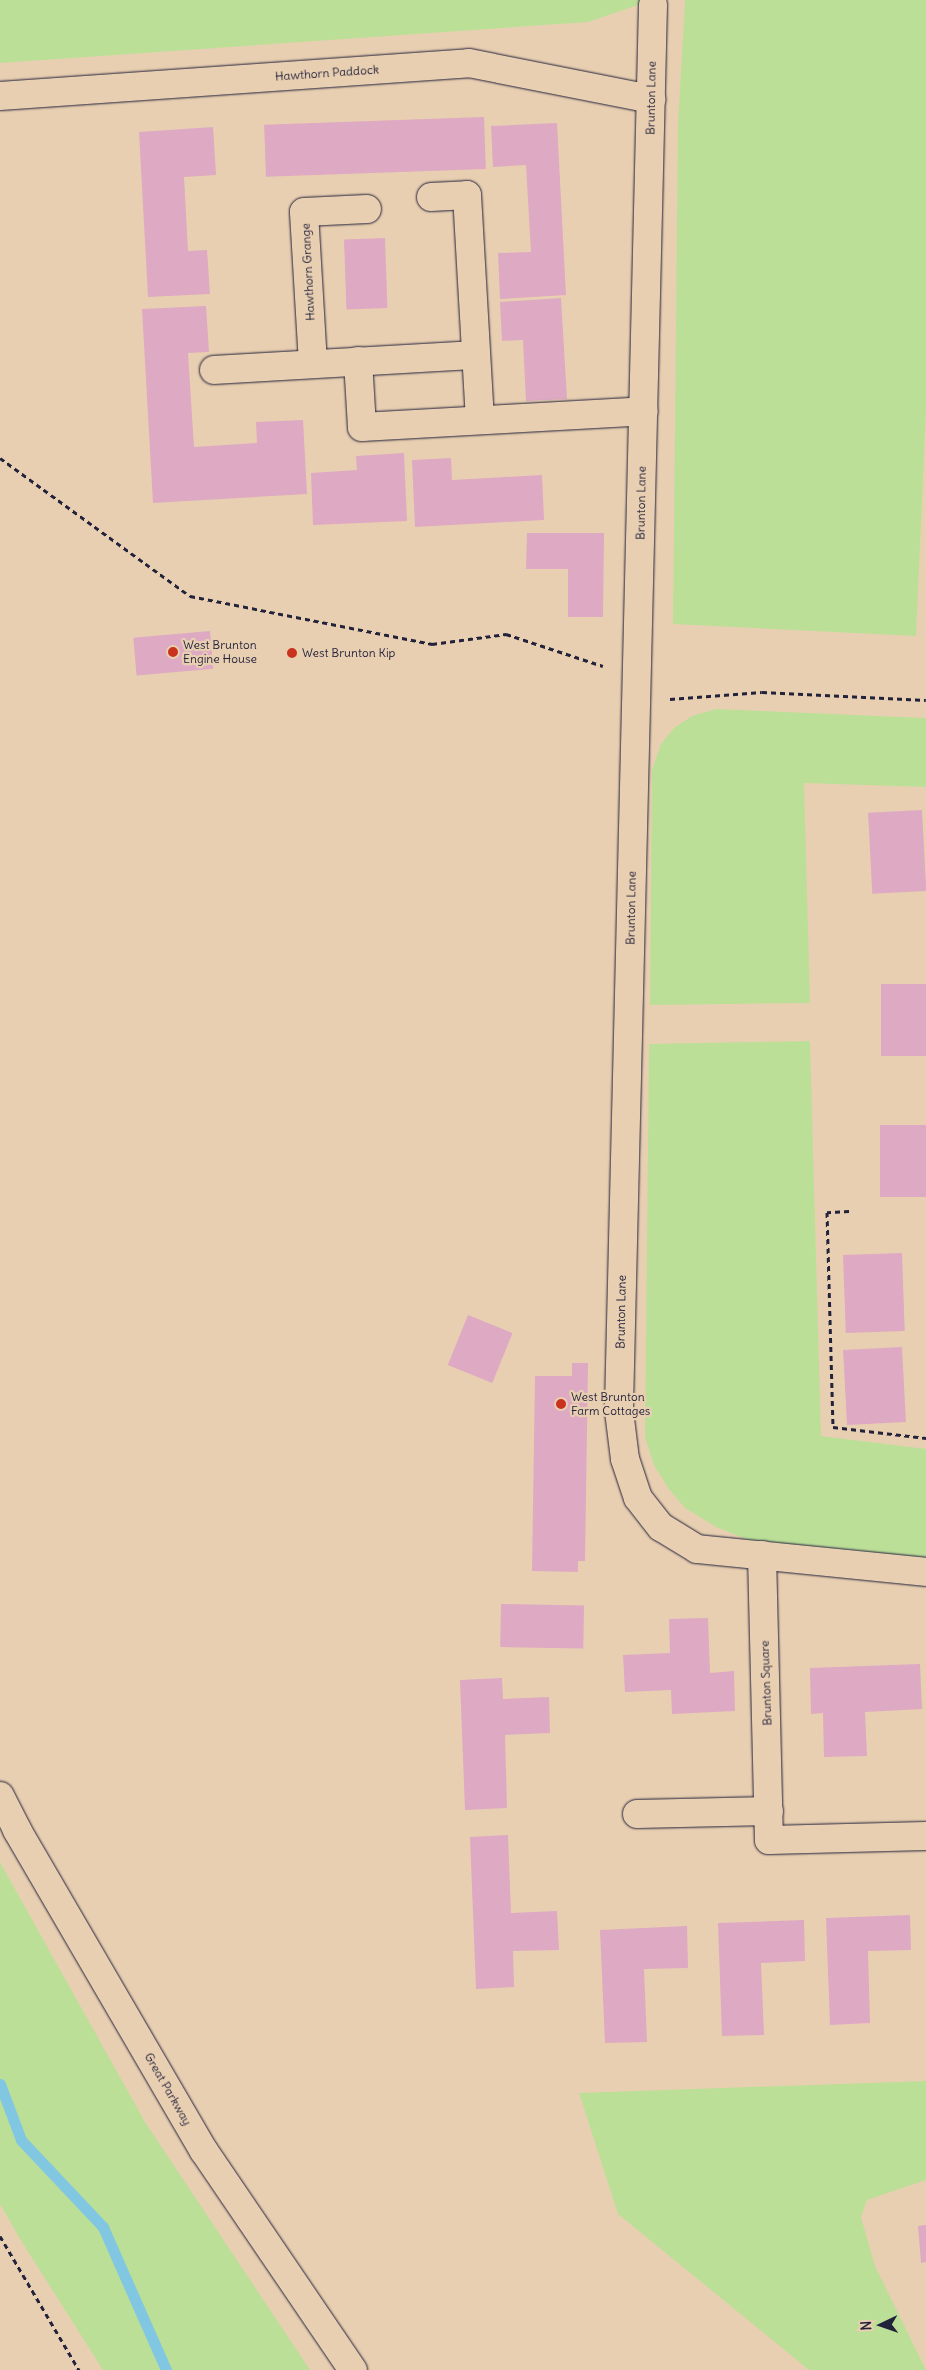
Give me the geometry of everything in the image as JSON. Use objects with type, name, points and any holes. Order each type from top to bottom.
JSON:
[{"type":"street","name":"Brunton Lane","points":[[653,5],[619,1401],[625,1459],[638,1498],[661,1527],[697,1549],[926,1572]]},
{"type":"street","name":"Hawthorn Paddock","points":[[0,96],[469,63],[651,99]]},
{"type":"street","points":[[431,196],[467,195],[480,420]]},
{"type":"street","name":"Hawthorn Grange","points":[[313,364],[304,212],[367,209]]},
{"type":"street","points":[[214,370],[476,355]]},
{"type":"street","points":[[358,361],[362,427],[644,411]]},
{"type":"street","name":"Brunton Square","points":[[762,1555],[770,1840],[926,1836]]},
{"type":"street","name":"Great Parkway","points":[[0,1796],[17,1830],[204,2151],[353,2370]]},
{"type":"street","points":[[637,1814],[769,1811]]},
{"type":"path","points":[[0,458],[190,596],[432,644],[506,634],[637,689],[762,692],[926,700]]},
{"type":"path","points":[[849,1211],[827,1212],[833,1427],[926,1438]]},
{"type":"path","points":[[0,2236],[79,2370]]},
{"type":"green space","points":[[0,0],[642,0],[641,4],[588,22],[0,63]]},
{"type":"green space","points":[[685,0],[926,0],[926,408],[916,636],[673,624],[678,124]]},
{"type":"green space","points":[[716,709],[926,718],[926,787],[804,783],[810,1003],[650,1005],[652,770],[661,744],[674,728],[692,716]]},
{"type":"green space","points":[[810,1041],[821,1436],[926,1449],[926,1558],[751,1541],[716,1527],[685,1508],[668,1488],[654,1465],[645,1437],[649,1044]]},
{"type":"green space","points":[[0,1862],[145,2122],[310,2370],[103,2370],[20,2239],[0,2204]]},
{"type":"green space","points":[[926,2081],[926,2180],[867,2200],[861,2217],[875,2266],[926,2370],[809,2370],[618,2214],[579,2093]]},
{"type":"building","points":[[484,117],[486,169],[266,177],[264,125]]},
{"type":"building","points":[[557,123],[566,295],[500,299],[498,253],[531,252],[526,165],[493,167],[491,126]]},
{"type":"building","points":[[213,127],[216,175],[184,177],[188,251],[207,250],[210,294],[148,297],[139,132]]},
{"type":"building","points":[[385,238],[387,308],[346,309],[344,239]]},
{"type":"building","points":[[561,298],[567,399],[526,401],[523,340],[502,341],[500,302]]},
{"type":"building","points":[[206,306],[209,352],[188,353],[194,447],[257,443],[256,422],[303,420],[307,494],[153,503],[142,309]]},
{"type":"building","points":[[404,453],[407,521],[313,525],[311,473],[357,470],[356,456]]},
{"type":"building","points":[[451,458],[452,480],[542,475],[544,520],[415,527],[412,460]]},
{"type":"building","points":[[527,533],[604,533],[603,617],[568,617],[568,569],[526,569]]},
{"type":"building","name":"West Brunton Engine House","points":[[210,631],[213,669],[137,676],[133,638]]},
{"type":"building","points":[[922,810],[926,891],[872,894],[868,813]]},
{"type":"building","points":[[881,984],[926,984],[926,1056],[881,1056]]},
{"type":"building","points":[[880,1125],[926,1125],[926,1197],[880,1197]]},
{"type":"building","points":[[902,1253],[905,1331],[846,1333],[843,1255]]},
{"type":"building","points":[[468,1315],[513,1333],[492,1383],[448,1365]]},
{"type":"building","points":[[902,1347],[906,1422],[847,1425],[843,1350]]},
{"type":"building","points":[[572,1363],[588,1363],[585,1561],[578,1561],[578,1572],[532,1571],[535,1376],[572,1376]]},
{"type":"building","points":[[501,1604],[584,1605],[583,1648],[500,1647]]},
{"type":"building","points":[[708,1618],[710,1673],[734,1671],[735,1711],[672,1714],[671,1690],[625,1692],[623,1655],[670,1653],[669,1619]]},
{"type":"building","points":[[920,1664],[922,1709],[865,1712],[867,1756],[824,1757],[823,1713],[811,1714],[810,1668]]},
{"type":"building","points":[[502,1678],[503,1699],[549,1697],[550,1733],[505,1735],[507,1808],[465,1810],[460,1680]]},
{"type":"building","points":[[508,1835],[511,1913],[557,1911],[559,1950],[513,1951],[514,1987],[476,1989],[470,1837]]},
{"type":"building","points":[[910,1915],[911,1950],[868,1951],[870,2023],[830,2025],[826,1918]]},
{"type":"building","points":[[804,1920],[805,1961],[761,1963],[764,2035],[722,2036],[718,1923]]},
{"type":"building","points":[[687,1926],[688,1968],[644,1969],[647,2042],[605,2043],[600,1930]]},
{"type":"building","points":[[926,2225],[926,2262],[921,2263],[918,2226]]},
{"type":"waterway","points":[[0,2084],[21,2140],[103,2227],[166,2370]]},
{"type":"place","name":"West Brunton Engine House","points":[[173,652]]},
{"type":"place","name":"West Brunton Kip","points":[[292,653]]},
{"type":"place","name":"West Brunton Farm Cottages","points":[[561,1404]]}]
